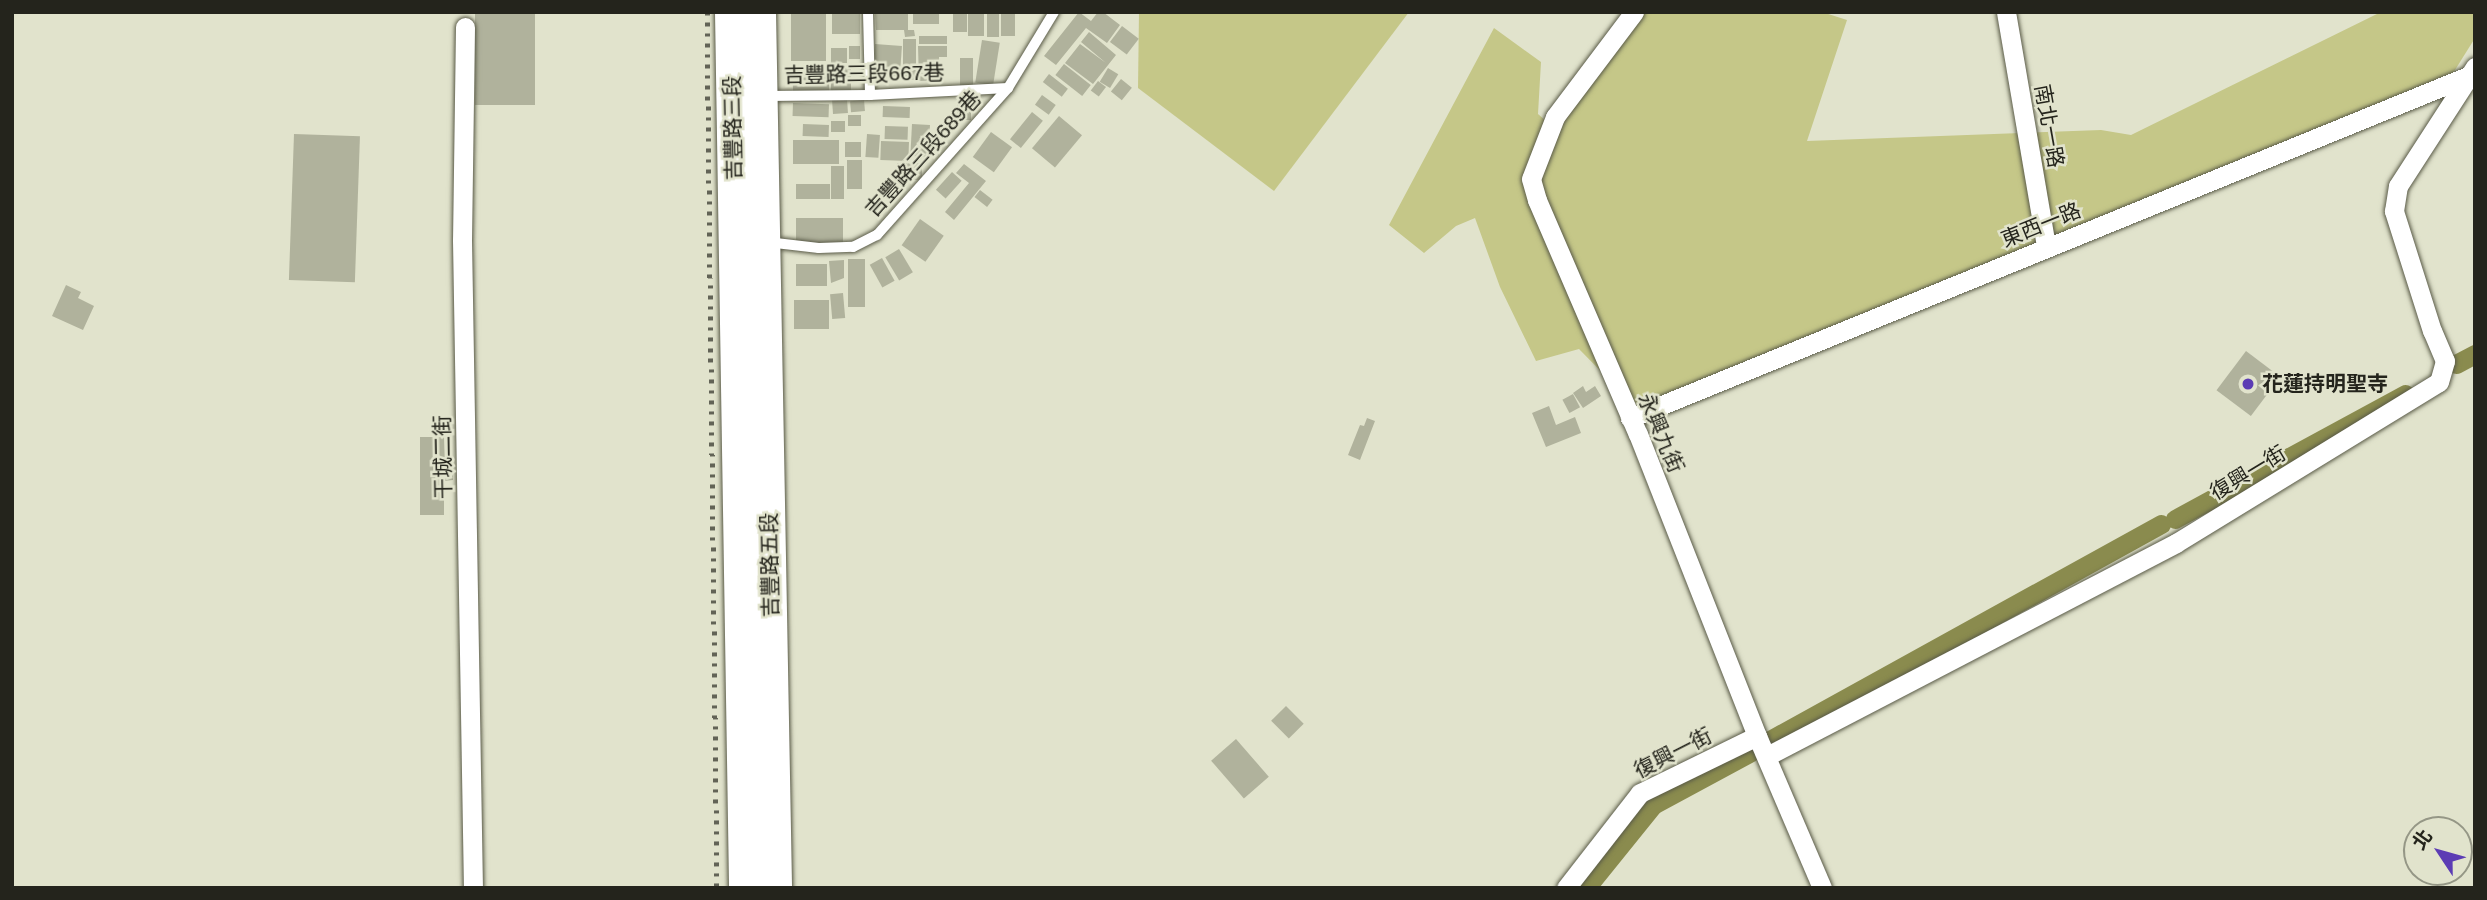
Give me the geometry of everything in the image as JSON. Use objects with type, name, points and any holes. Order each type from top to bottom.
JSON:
[{"type":"main road","name":"吉豐路三段","points":[[732,12],[750,242]]},
{"type":"main road","name":"吉豐路三段","points":[[750,242],[762,96],[760,12]]},
{"type":"main road","name":"吉豐路五段","points":[[744,888],[750,242]]},
{"type":"main road","name":"吉豐路五段","points":[[750,242],[776,888]]},
{"type":"street","name":"永興九街","points":[[1634,12],[1555,117],[1531,179],[1537,200],[1630,418],[1757,736],[1822,888]]},
{"type":"street","name":"南北一路","points":[[2006,12],[2046,247]]},
{"type":"street","name":"干城二街","points":[[465,27],[462,240],[473,888]]},
{"type":"street","name":"東西一路","points":[[1630,418],[2472,71]]},
{"type":"street","name":"復興一街","points":[[1767,756],[2176,543],[2439,382],[2445,361],[2432,331],[2394,211],[2398,186],[2472,71]]},
{"type":"street","name":"復興一街","points":[[1566,888],[1640,793],[1757,736]]},
{"type":"lane","points":[[867,12],[870,95]]},
{"type":"lane","name":"吉豐路三段689巷","points":[[750,242],[820,248],[853,247],[877,234],[1008,88],[1054,12]]},
{"type":"lane","name":"吉豐路三段667巷","points":[[762,96],[870,95],[1008,88]]},
{"type":"green space","points":[[1139,12],[1409,12],[1274,191],[1138,88]]},
{"type":"green space","points":[[1638,12],[1822,12],[1847,20],[1807,141],[2101,130],[2131,135],[2381,12],[2475,12],[2475,38],[2445,86],[1635,406],[1579,349],[1536,361],[1500,287],[1475,218],[1456,226],[1424,253],[1389,225],[1494,28],[1541,62],[1538,114],[1546,121]]},
{"type":"building","points":[[475,12],[535,12],[535,105],[475,105]]},
{"type":"building","points":[[791,12],[826,12],[826,61],[791,61]]},
{"type":"building","points":[[832,12],[860,12],[860,34],[832,34]]},
{"type":"building","points":[[875,12],[908,12],[908,30],[914,30],[915,36],[905,37],[904,30],[876,30]]},
{"type":"building","points":[[913,12],[939,12],[939,24],[913,24]]},
{"type":"building","points":[[953,12],[967,12],[967,32],[953,32]]},
{"type":"building","points":[[968,12],[984,12],[984,36],[968,36]]},
{"type":"building","points":[[987,12],[999,12],[999,37],[987,37]]},
{"type":"building","points":[[1001,12],[1015,12],[1015,36],[1001,36]]},
{"type":"building","points":[[1079,12],[1091,21],[1098,12],[1103,12],[1120,25],[1107,43],[1086,28],[1056,65],[1044,56]]},
{"type":"building","points":[[1122,26],[1139,39],[1127,55],[1110,42]]},
{"type":"building","points":[[1089,32],[1116,55],[1093,84],[1065,63],[1080,44],[1106,63],[1081,42]]},
{"type":"building","points":[[919,36],[947,36],[947,44],[919,44]]},
{"type":"building","points":[[903,39],[916,39],[916,80],[903,80]]},
{"type":"building","points":[[982,40],[1000,43],[993,85],[975,82]]},
{"type":"building","points":[[875,44],[902,46],[900,77],[873,75]]},
{"type":"building","points":[[849,46],[860,46],[860,59],[849,59]]},
{"type":"building","points":[[918,46],[947,46],[947,57],[939,57],[940,80],[919,81]]},
{"type":"building","points":[[831,48],[847,48],[847,63],[831,63]]},
{"type":"building","points":[[960,58],[973,58],[973,85],[960,85]]},
{"type":"building","points":[[1064,64],[1091,85],[1082,96],[1055,75]]},
{"type":"building","points":[[831,68],[851,68],[851,91],[831,91]]},
{"type":"building","points":[[1108,68],[1118,74],[1110,88],[1100,82]]},
{"type":"building","points":[[793,69],[829,69],[829,94],[793,94]]},
{"type":"building","points":[[1049,74],[1068,89],[1062,97],[1043,82]]},
{"type":"building","points":[[1121,79],[1132,88],[1122,100],[1111,91]]},
{"type":"building","points":[[1098,81],[1106,87],[1099,97],[1091,91]]},
{"type":"building","points":[[1042,95],[1056,105],[1049,115],[1035,105]]},
{"type":"building","points":[[847,99],[848,113],[833,114],[832,100]]},
{"type":"building","points":[[864,100],[865,111],[851,112],[850,101]]},
{"type":"building","points":[[957,101],[971,101],[971,120],[957,120]]},
{"type":"building","points":[[793,103],[829,104],[829,117],[793,116]]},
{"type":"building","points":[[883,106],[910,107],[910,118],[883,117]]},
{"type":"building","points":[[1032,112],[1043,121],[1021,148],[1010,139]]},
{"type":"building","points":[[848,115],[861,115],[861,126],[848,126]]},
{"type":"building","points":[[1059,116],[1082,135],[1055,167],[1032,148]]},
{"type":"building","points":[[831,121],[845,121],[845,132],[831,132]]},
{"type":"building","points":[[803,124],[829,125],[829,137],[803,136]]},
{"type":"building","points":[[912,124],[930,125],[928,157],[910,156]]},
{"type":"building","points":[[885,126],[908,127],[908,140],[885,139]]},
{"type":"building","points":[[991,132],[1012,147],[994,172],[973,157]]},
{"type":"building","points":[[294,134],[360,136],[355,282],[289,280]]},
{"type":"building","points":[[867,134],[880,135],[878,158],[865,157]]},
{"type":"building","points":[[793,140],[839,140],[839,164],[793,164]]},
{"type":"building","points":[[881,141],[909,142],[908,161],[880,160]]},
{"type":"building","points":[[845,142],[861,142],[861,157],[845,157]]},
{"type":"building","points":[[847,160],[862,160],[862,189],[847,189]]},
{"type":"building","points":[[897,163],[922,163],[922,180],[897,180]]},
{"type":"building","points":[[964,164],[986,181],[954,220],[945,212],[969,183],[956,173]]},
{"type":"building","points":[[831,166],[844,166],[844,199],[831,199]]},
{"type":"building","points":[[952,172],[962,181],[946,199],[936,190]]},
{"type":"building","points":[[796,184],[830,184],[830,199],[796,199]]},
{"type":"building","points":[[980,190],[993,200],[987,207],[974,197]]},
{"type":"building","points":[[796,218],[843,218],[843,244],[796,244]]},
{"type":"building","points":[[920,219],[944,236],[925,262],[902,245]]},
{"type":"building","points":[[899,249],[913,272],[899,280],[885,257]]},
{"type":"building","points":[[882,258],[895,281],[882,288],[870,265]]},
{"type":"building","points":[[848,259],[865,259],[865,307],[848,307]]},
{"type":"building","points":[[844,260],[844,278],[831,283],[829,261]]},
{"type":"building","points":[[796,264],[827,264],[827,286],[796,286]]},
{"type":"building","points":[[66,285],[81,292],[78,298],[94,306],[83,330],[52,316]]},
{"type":"building","points":[[843,293],[845,318],[832,319],[830,294]]},
{"type":"building","points":[[794,300],[829,300],[829,329],[794,329]]},
{"type":"building","name":"花蓮持明聖寺","points":[[2246,351],[2280,377],[2251,416],[2217,390]]},
{"type":"building","points":[[1583,386],[1586,392],[1595,386],[1601,396],[1583,408],[1573,393]]},
{"type":"building","points":[[1573,394],[1580,407],[1569,413],[1562,400]]},
{"type":"building","points":[[1549,406],[1556,425],[1575,417],[1581,433],[1546,447],[1532,413]]},
{"type":"building","points":[[1367,418],[1375,421],[1360,460],[1348,455],[1360,425],[1364,426]]},
{"type":"building","points":[[420,437],[444,437],[445,465],[453,465],[453,480],[444,481],[444,515],[420,515]]},
{"type":"building","points":[[1286,706],[1304,724],[1289,739],[1271,721]]},
{"type":"building","points":[[1236,739],[1269,777],[1244,798],[1211,761]]},
{"type":"waterway","points":[[2456,364],[2475,354]]},
{"type":"waterway","points":[[2175,519],[2405,394]]},
{"type":"waterway","points":[[1768,741],[2161,524]]},
{"type":"waterway","points":[[1586,888],[1653,805],[1751,752]]},
{"type":"railway","points":[[707,12],[717,888]]},
{"type":"place","name":"花蓮持明聖寺","points":[[2248,384]]}]
